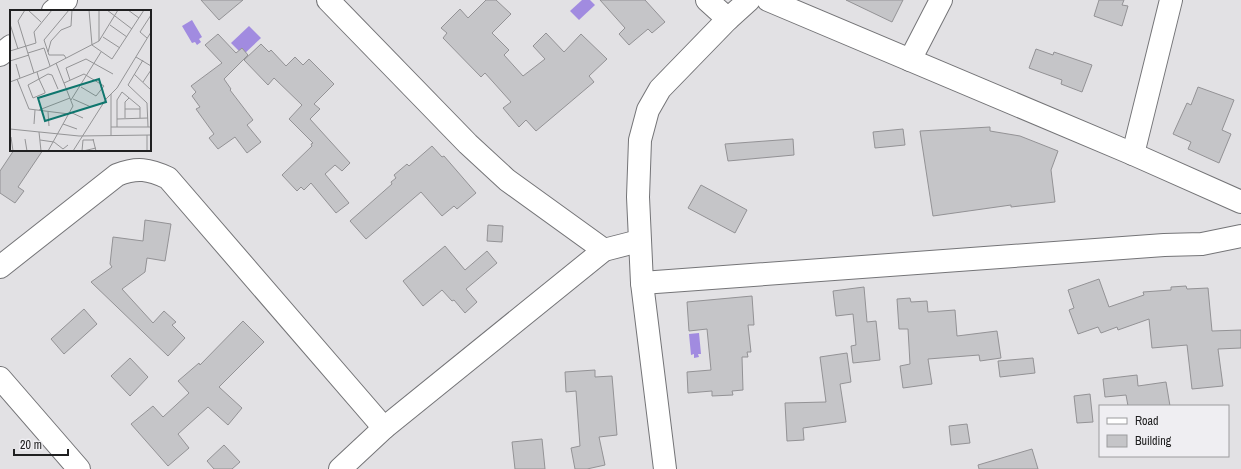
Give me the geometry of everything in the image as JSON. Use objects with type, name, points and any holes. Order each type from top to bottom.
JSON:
[{"type":"street","points":[[54,10],[66,0]]},
{"type":"street","points":[[328,0],[468,144],[507,180],[604,250]]},
{"type":"street","points":[[707,0],[728,19]]},
{"type":"street","points":[[665,469],[642,283],[638,197],[640,140],[648,110],[660,89],[728,19],[749,0]]},
{"type":"street","points":[[768,0],[1133,154],[1241,202]]},
{"type":"street","points":[[910,60],[941,0]]},
{"type":"street","points":[[1133,154],[1171,0]]},
{"type":"street","points":[[0,55],[10,47]]},
{"type":"street","points":[[0,267],[117,175],[143,169],[157,172],[168,178],[384,428]]},
{"type":"street","points":[[642,283],[1156,246],[1202,244],[1241,236]]},
{"type":"street","points":[[340,469],[384,428],[604,250],[639,241]]},
{"type":"street","points":[[0,378],[80,469]]},
{"type":"shaded area","points":[[582,0],[590,0],[595,5],[579,20],[570,11]]},
{"type":"shaded area","points":[[192,20],[202,37],[199,39],[201,42],[197,45],[195,42],[192,43],[182,26]]},
{"type":"shaded area","points":[[249,26],[261,38],[243,55],[231,43]]},
{"type":"shaded area","points":[[699,333],[701,354],[698,354],[699,357],[694,358],[694,354],[691,355],[689,334]]},
{"type":"building","points":[[201,0],[243,0],[219,20]]},
{"type":"building","points":[[486,0],[496,0],[511,14],[492,33],[509,50],[504,55],[523,76],[545,59],[533,46],[546,33],[564,52],[581,34],[607,59],[589,76],[594,82],[536,131],[526,120],[519,127],[503,108],[511,102],[485,73],[481,77],[443,38],[447,33],[441,28],[460,9],[468,18]]},
{"type":"building","points":[[600,0],[645,0],[665,22],[652,33],[648,29],[629,45],[619,34],[625,28]]},
{"type":"building","points":[[846,0],[903,0],[892,22]]},
{"type":"building","points":[[1099,0],[1124,0],[1122,5],[1128,6],[1122,26],[1094,16]]},
{"type":"building","points":[[218,34],[236,53],[242,48],[248,55],[224,79],[231,89],[230,90],[253,120],[247,125],[261,142],[247,153],[235,137],[218,149],[209,138],[214,134],[196,109],[200,107],[192,96],[196,92],[191,86],[222,63],[205,45]]},
{"type":"building","points":[[261,44],[269,52],[271,50],[286,66],[295,57],[303,65],[309,59],[334,84],[314,104],[320,109],[310,119],[350,163],[342,171],[335,165],[325,174],[349,203],[336,213],[311,183],[304,190],[301,187],[297,191],[282,175],[312,146],[311,144],[313,143],[289,119],[302,105],[274,78],[268,85],[244,60]]},
{"type":"building","points":[[1036,49],[1053,55],[1054,52],[1092,65],[1082,92],[1061,84],[1062,80],[1029,68]]},
{"type":"building","points":[[1198,87],[1234,100],[1222,130],[1231,134],[1219,163],[1188,149],[1191,142],[1173,134],[1187,103],[1191,105]]},
{"type":"building","points":[[990,127],[990,131],[1020,136],[1058,151],[1051,170],[1055,202],[1011,207],[1011,205],[933,216],[920,131]]},
{"type":"building","points":[[903,129],[905,145],[875,148],[873,132]]},
{"type":"building","points":[[793,139],[794,155],[728,161],[725,144]]},
{"type":"building","points":[[432,146],[442,157],[444,156],[476,193],[457,209],[454,206],[442,216],[421,192],[366,239],[350,221],[392,184],[391,182],[396,178],[394,175],[407,164],[409,166]]},
{"type":"building","points":[[13,151],[42,151],[18,187],[24,191],[15,203],[0,193],[0,171]]},
{"type":"building","points":[[701,185],[747,210],[735,233],[688,208]]},
{"type":"building","points":[[145,220],[171,224],[165,261],[147,258],[145,272],[122,289],[153,323],[164,311],[176,322],[172,325],[185,338],[168,356],[91,282],[112,267],[110,264],[113,237],[143,241]]},
{"type":"building","points":[[488,225],[503,226],[502,242],[487,241]]},
{"type":"building","points":[[445,246],[465,270],[487,251],[497,263],[466,289],[477,302],[465,313],[454,300],[452,301],[442,290],[423,306],[403,281]]},
{"type":"building","points":[[1099,279],[1109,307],[1144,295],[1143,292],[1171,290],[1171,287],[1186,286],[1187,289],[1208,288],[1212,331],[1241,330],[1241,348],[1218,349],[1223,386],[1192,389],[1187,345],[1152,348],[1149,319],[1118,330],[1117,327],[1101,333],[1098,327],[1078,334],[1069,310],[1074,308],[1068,290]]},
{"type":"building","points":[[864,287],[867,322],[876,321],[880,360],[853,363],[851,346],[856,345],[853,314],[836,316],[833,291]]},
{"type":"building","points":[[752,296],[754,325],[748,325],[751,352],[747,352],[748,357],[742,357],[743,390],[732,391],[733,395],[712,396],[712,391],[688,393],[687,372],[711,370],[707,329],[689,331],[687,302]]},
{"type":"building","points":[[910,298],[911,302],[927,301],[928,312],[955,310],[957,336],[997,331],[1001,358],[980,361],[979,355],[928,359],[932,384],[903,388],[900,366],[910,364],[908,329],[899,329],[897,299]]},
{"type":"building","points":[[84,309],[97,324],[64,354],[51,339]]},
{"type":"building","points":[[243,321],[264,342],[219,387],[242,408],[228,425],[208,407],[178,434],[189,448],[168,466],[131,424],[153,406],[163,417],[189,393],[178,381],[199,363],[200,365]]},
{"type":"building","points":[[847,353],[851,382],[840,384],[846,422],[803,428],[804,440],[787,441],[785,403],[826,402],[820,357]]},
{"type":"building","points":[[130,358],[148,377],[130,396],[111,376]]},
{"type":"building","points":[[1033,358],[1035,373],[1000,377],[998,361]]},
{"type":"building","points":[[595,370],[595,377],[612,376],[617,435],[599,437],[605,465],[587,469],[575,469],[571,448],[580,446],[576,391],[566,392],[565,372]]},
{"type":"building","points":[[1137,375],[1138,386],[1166,382],[1170,405],[1128,405],[1126,395],[1105,397],[1103,379]]},
{"type":"building","points":[[1090,394],[1093,422],[1077,423],[1074,396]]},
{"type":"building","points":[[967,424],[970,443],[951,445],[949,426]]},
{"type":"building","points":[[542,439],[545,469],[515,469],[512,442]]},
{"type":"building","points":[[224,445],[240,462],[232,469],[214,469],[207,461]]},
{"type":"building","points":[[1032,449],[1038,469],[979,469],[978,465]]}]
